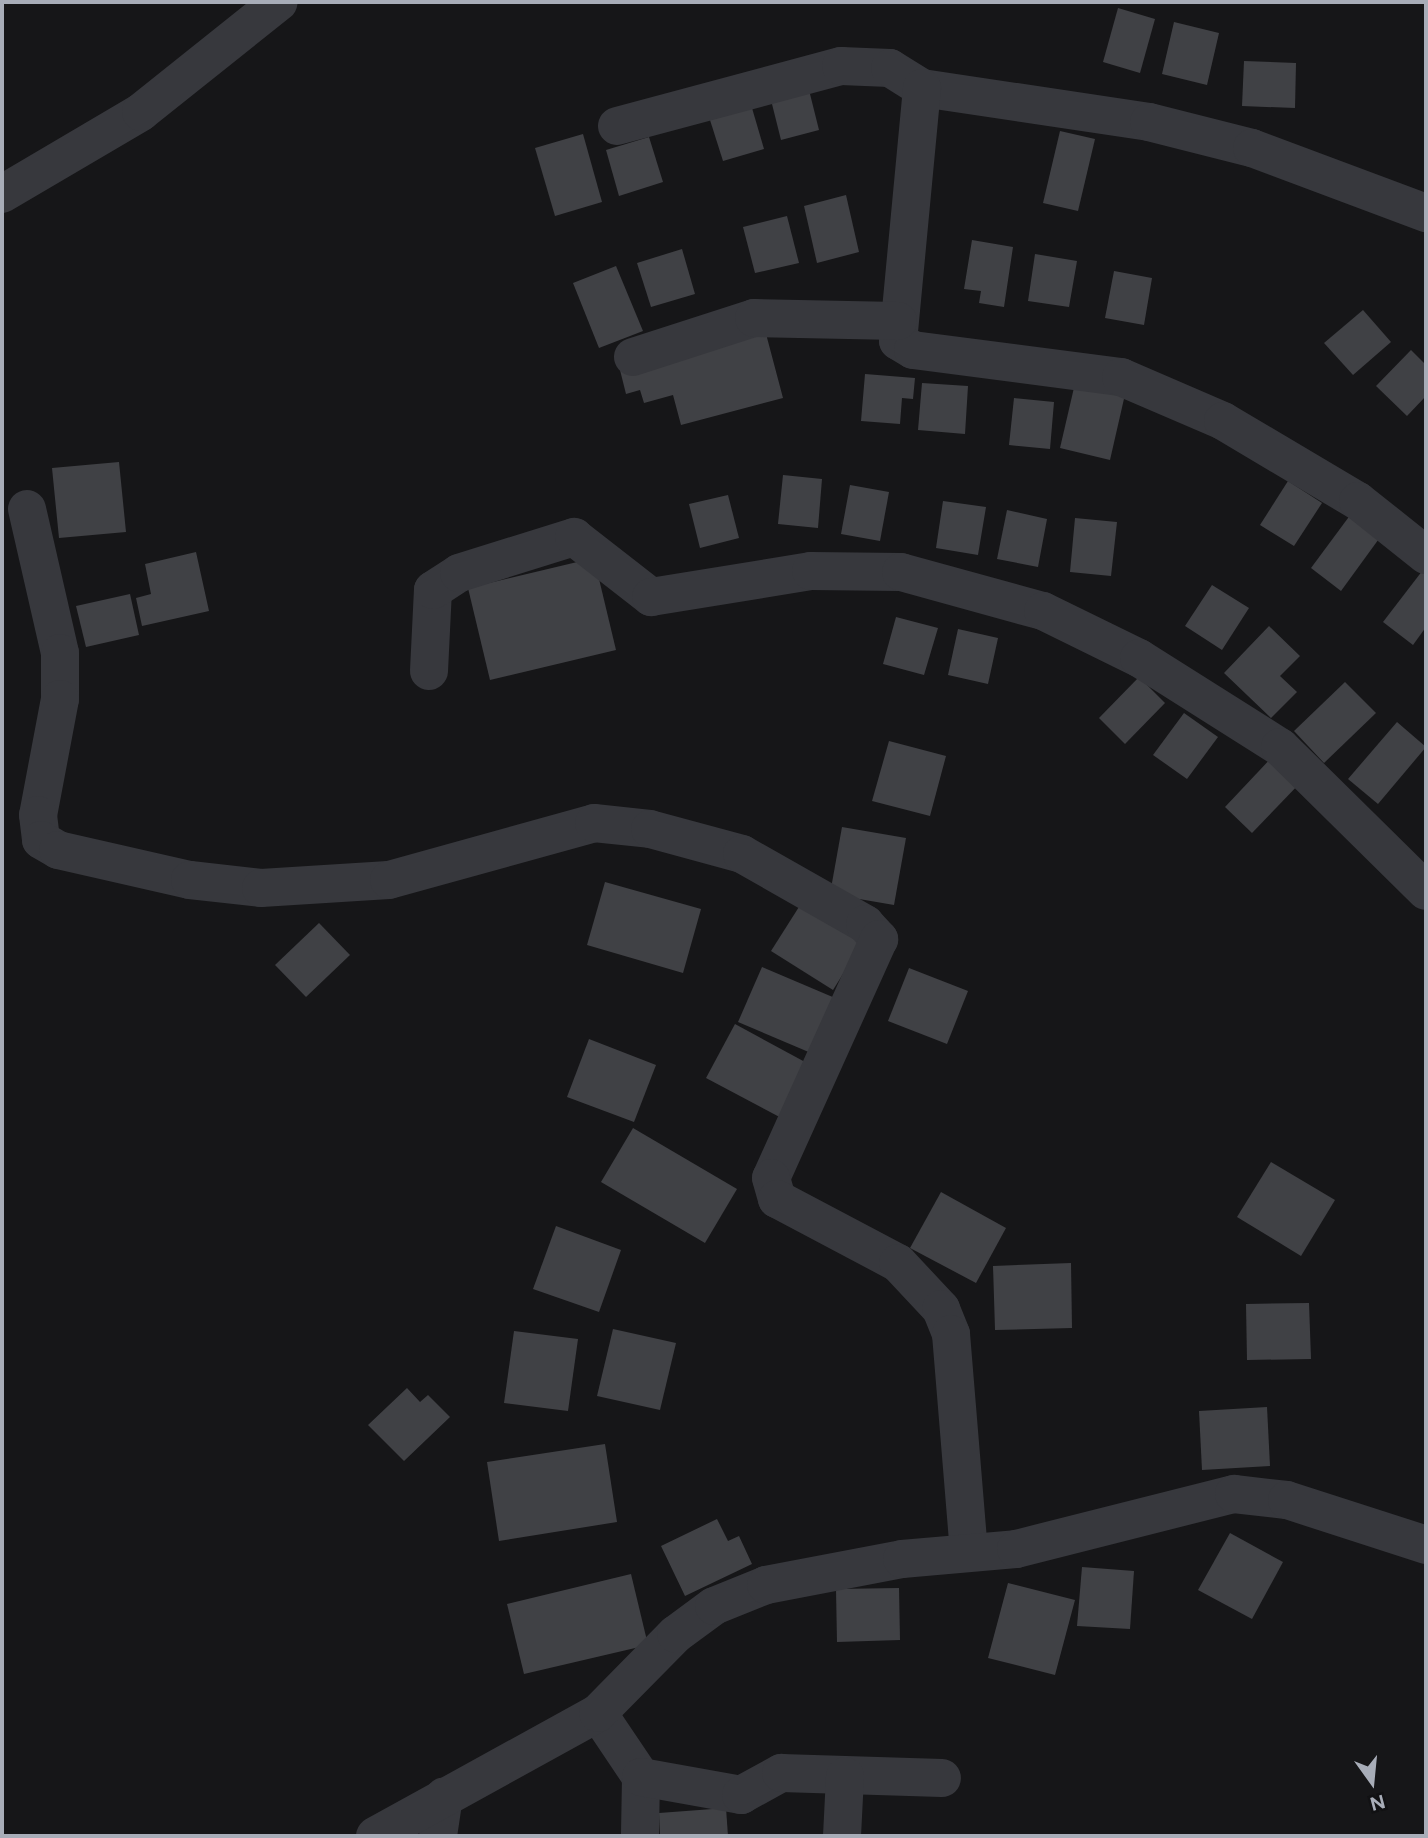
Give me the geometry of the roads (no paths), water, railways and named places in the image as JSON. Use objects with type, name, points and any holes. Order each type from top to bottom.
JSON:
[{"type":"street","points":[[2,194],[141,112],[279,2]]},
{"type":"street","points":[[617,126],[841,66],[890,68],[922,88],[1162,126],[1252,148],[1426,213]]},
{"type":"street","points":[[922,88],[898,341],[914,350],[1121,377],[1223,421],[1358,501],[1426,555]]},
{"type":"street","points":[[633,357],[754,318],[898,321]]},
{"type":"street","points":[[27,509],[60,653],[60,699],[38,815],[41,840],[58,850],[190,880],[261,888],[389,880],[605,824],[742,854],[865,924],[879,939],[771,1178],[777,1199],[898,1263],[941,1309],[951,1334],[969,1551]]},
{"type":"street","points":[[429,671],[433,590],[459,573],[574,537],[651,597],[811,571],[901,572],[1043,611],[1139,659],[1280,747],[1426,891]]},
{"type":"street","points":[[375,1836],[598,1713],[677,1634],[714,1606],[813,1574],[969,1551],[1016,1549],[1234,1494],[1287,1500],[1426,1545]]},
{"type":"street","points":[[598,1713],[641,1777],[640,1836]]},
{"type":"street","points":[[641,1777],[741,1796],[781,1773],[942,1778]]},
{"type":"street","points":[[842,1836],[845,1776]]},
{"type":"street","points":[[438,1836],[444,1796]]}]
